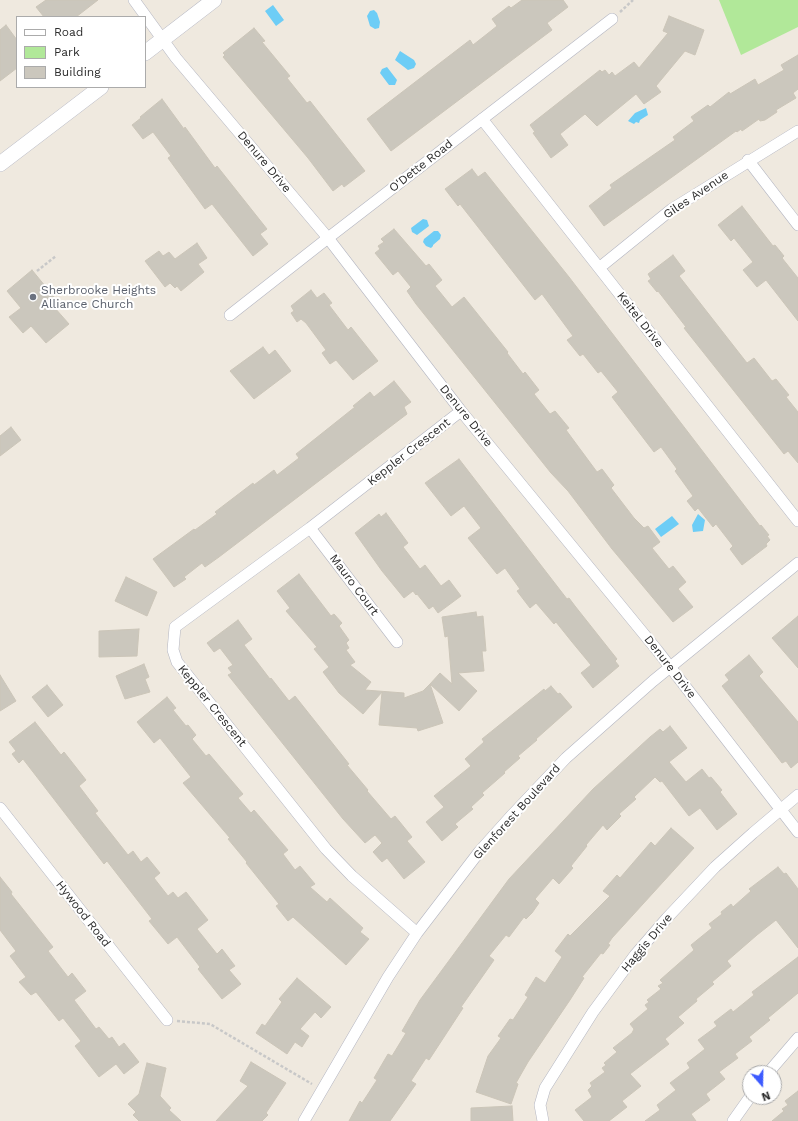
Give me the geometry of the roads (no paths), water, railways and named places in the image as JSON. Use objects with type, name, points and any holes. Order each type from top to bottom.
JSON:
[{"type":"main road","points":[[146,52],[214,0]]},
{"type":"main road","points":[[0,164],[100,88]]},
{"type":"street","name":"Denure Drive","points":[[134,0],[146,16]]},
{"type":"street","name":"Denure Drive","points":[[146,16],[176,58],[328,238],[461,411],[670,666],[798,832]]},
{"type":"street","name":"O'Dette Road","points":[[230,315],[482,118],[612,19]]},
{"type":"street","name":"Keitel Drive","points":[[482,118],[798,521]]},
{"type":"street","name":"Giles Avenue","points":[[599,268],[672,209],[748,160],[798,131]]},
{"type":"street","points":[[748,160],[798,225]]},
{"type":"street","name":"Keppler Crescent","points":[[417,933],[352,876],[326,849],[177,662],[173,650],[175,627],[310,528],[461,411]]},
{"type":"street","name":"Mauro Court","points":[[310,528],[397,642]]},
{"type":"street","name":"Glenforest Boulevard","points":[[304,1121],[388,977],[417,933],[479,852],[566,758],[670,666],[798,563]]},
{"type":"street","name":"Haggis Drive","points":[[542,1121],[540,1105],[545,1088],[583,1027],[621,974],[651,936],[700,883],[736,848],[798,795]]},
{"type":"street","name":"Hywood Road","points":[[0,808],[167,1020]]},
{"type":"street","points":[[775,1065],[798,1038]]},
{"type":"street","points":[[733,1121],[744,1105]]},
{"type":"water","points":[[273,5],[284,20],[276,26],[265,11]]},
{"type":"water","points":[[374,10],[377,13],[380,22],[379,28],[375,29],[370,26],[367,16],[370,11]]},
{"type":"water","points":[[400,51],[414,60],[416,64],[414,68],[408,70],[395,60]]},
{"type":"water","points":[[387,67],[397,80],[395,85],[389,85],[380,73],[382,69]]},
{"type":"water","points":[[646,108],[648,115],[640,120],[639,123],[636,122],[634,124],[628,121],[635,113]]},
{"type":"water","points":[[423,219],[427,220],[429,226],[417,235],[412,232],[411,228]]},
{"type":"water","points":[[434,231],[438,231],[441,235],[440,239],[431,248],[426,246],[423,242],[424,239]]},
{"type":"water","points":[[698,514],[705,520],[703,531],[693,532],[692,525]]},
{"type":"water","points":[[672,516],[679,524],[661,537],[655,529]]},
{"type":"place","name":"Sherbrooke Heights Alliance Church","points":[[33,297]]}]
